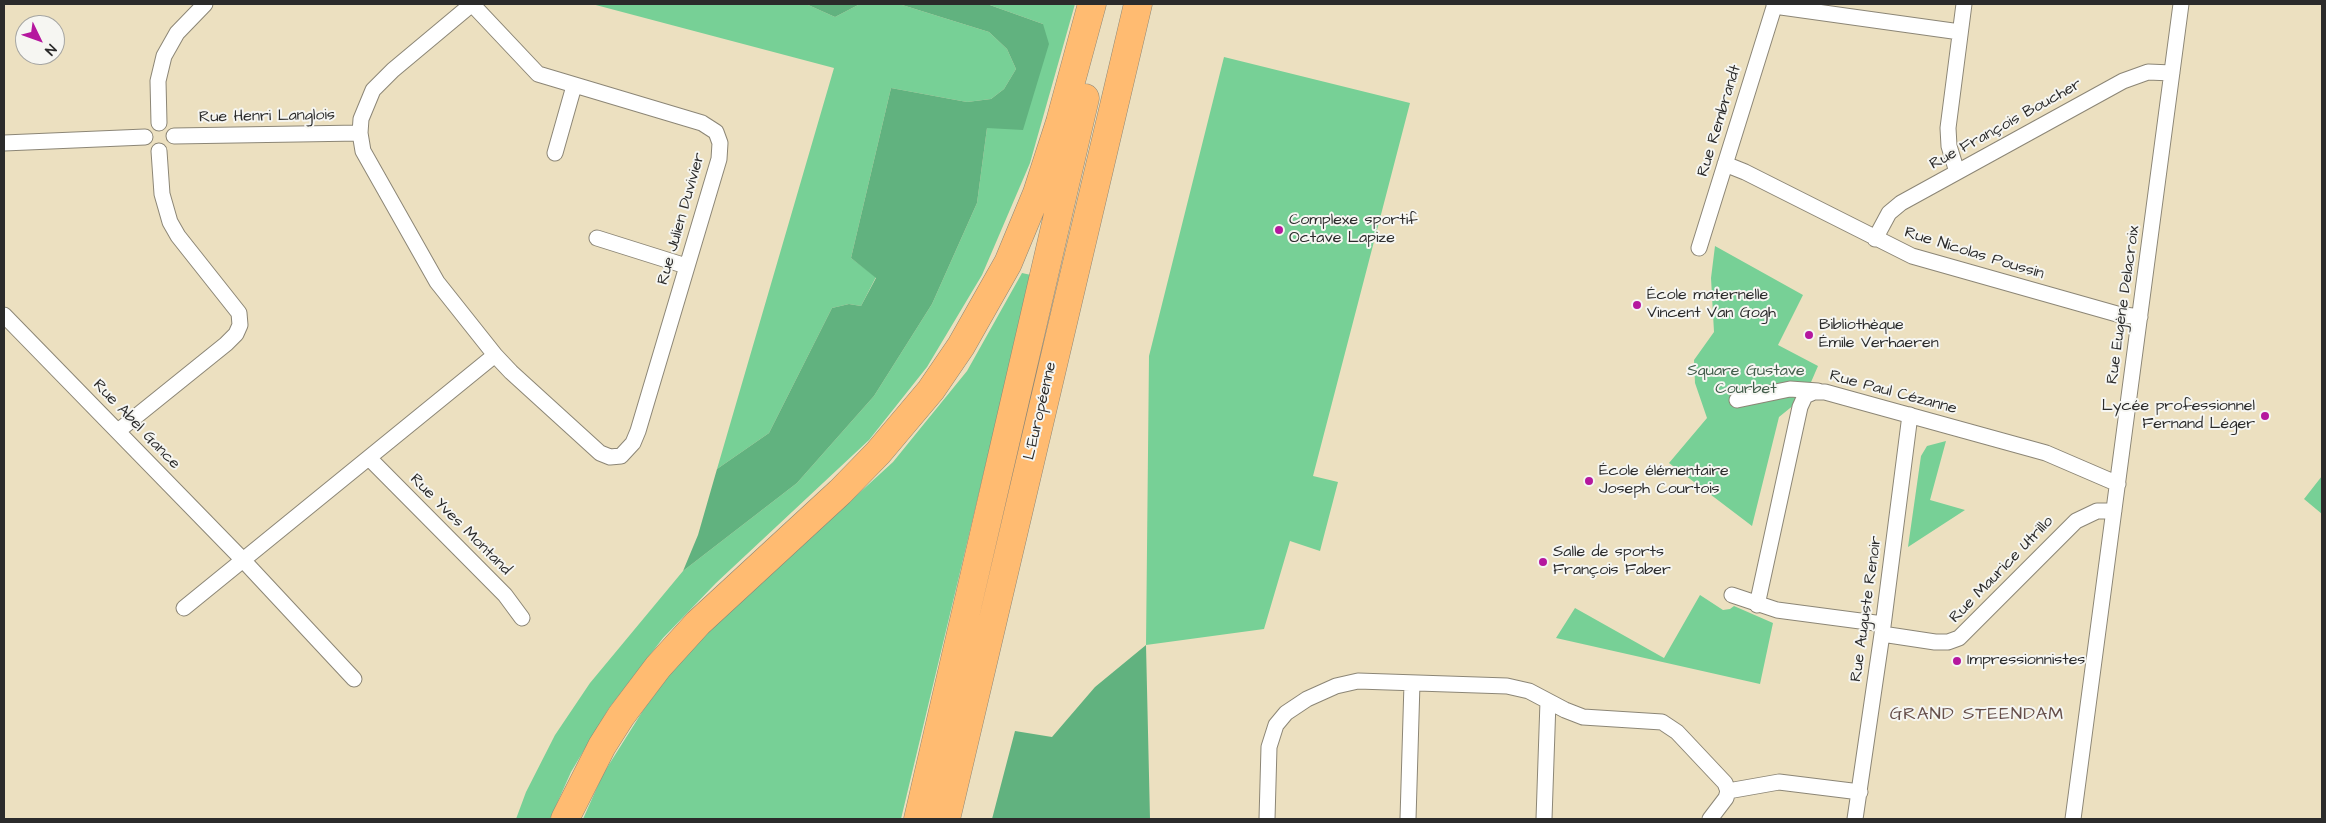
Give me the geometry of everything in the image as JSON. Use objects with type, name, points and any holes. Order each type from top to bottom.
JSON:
[{"type":"highway","points":[[565,819],[602,746],[621,716],[658,666],[698,623],[834,498],[878,453],[932,390],[961,346],[1004,271],[1034,202],[1060,122],[1092,4]]},
{"type":"highway","name":"L'Européenne","points":[[918,819],[1106,4]]},
{"type":"highway","name":"L'Européenne","points":[[946,819],[1138,4]]},
{"type":"highway","points":[[963,819],[1086,291],[1128,42]]},
{"type":"street","points":[[159,122],[158,81],[164,56],[177,33],[205,4]]},
{"type":"street","points":[[184,608],[495,355],[442,288],[428,267],[367,162],[361,145],[360,133],[363,113],[377,85],[472,4]]},
{"type":"street","name":"Rue Julien Duvivier","points":[[472,4],[534,72],[545,78],[702,123],[716,132],[720,143],[720,153],[636,437],[621,456],[610,457],[600,452],[495,355]]},
{"type":"street","points":[[1957,172],[1949,146],[1948,128],[1964,4]]},
{"type":"street","name":"Rue Eugène Delacroix","points":[[2073,819],[2181,4]]},
{"type":"street","points":[[1775,5],[1960,32]]},
{"type":"street","name":"Rue Rembrandt","points":[[1699,248],[1775,5]]},
{"type":"street","name":"Rue François Boucher","points":[[1875,239],[1889,213],[1896,206],[2123,81],[2148,72],[2172,73]]},
{"type":"street","points":[[555,153],[574,86]]},
{"type":"street","points":[[159,122],[169,126],[174,136],[170,147],[159,151],[149,147],[145,137],[148,128],[159,122]]},
{"type":"street","name":"Rue Henri Langlois","points":[[174,136],[360,133]]},
{"type":"street","points":[[4,143],[145,137]]},
{"type":"street","points":[[118,431],[230,340],[240,325],[240,316],[236,309],[178,236],[170,222],[162,194],[159,151]]},
{"type":"street","name":"Rue Nicolas Poussin","points":[[1725,164],[1745,172],[1875,239],[1920,259],[2117,314],[2140,317]]},
{"type":"street","points":[[597,238],[686,266]]},
{"type":"street","name":"Rue Abel Gance","points":[[4,315],[243,560],[354,679]]},
{"type":"street","points":[[1736,400],[1790,389],[1819,391]]},
{"type":"street","name":"Rue Paul Cézanne","points":[[1757,605],[1800,407],[1805,396],[1819,391],[2046,453],[2118,484]]},
{"type":"street","name":"Rue Auguste Renoir","points":[[1857,816],[1910,415]]},
{"type":"street","name":"Rue Yves Montand","points":[[369,458],[505,595],[522,618]]},
{"type":"street","name":"Rue Maurice Utrillo","points":[[1732,595],[1757,605],[1786,612],[1883,629],[1935,642],[1948,642],[1959,638],[2076,520],[2097,510],[2114,511]]},
{"type":"street","points":[[1267,819],[1270,740],[1276,725],[1286,713],[1307,699],[1343,684],[1358,681],[1507,686],[1529,691],[1565,710],[1583,717],[1652,720],[1666,724],[1677,732],[1720,776],[1728,791],[1724,801],[1710,819]]},
{"type":"street","points":[[1408,819],[1412,683]]},
{"type":"street","points":[[1544,819],[1548,701]]},
{"type":"street","points":[[1728,791],[1779,782],[1860,792]]},
{"type":"green space","points":[[592,4],[806,4],[835,17],[860,4],[899,4],[989,32],[1007,49],[1016,69],[1004,89],[991,99],[967,102],[891,88],[851,258],[876,277],[861,306],[849,304],[832,308],[769,433],[717,469],[834,68]]},
{"type":"green space","points":[[806,4],[860,4],[835,17]]},
{"type":"green space","points":[[899,4],[987,4],[1043,24],[1049,44],[1023,130],[987,128],[977,203],[932,304],[874,396],[797,483],[683,571],[698,535],[717,469],[769,433],[832,308],[849,304],[861,306],[876,278],[851,258],[891,88],[967,102],[991,99],[1004,89],[1016,69],[1007,49],[989,32]]},
{"type":"green space","points":[[987,4],[1075,4],[1030,163],[982,275],[927,367],[869,440],[716,583],[663,638],[609,708],[571,772],[550,819],[516,819],[526,792],[555,735],[590,683],[683,571],[797,483],[874,396],[932,304],[977,203],[987,128],[1043,24]]},
{"type":"green space","name":"Complexe sportif Octave Lapize","points":[[1224,57],[1410,103],[1313,476],[1338,482],[1320,551],[1290,541],[1264,629],[1146,645],[1149,356]]},
{"type":"green space","name":"Square Gustave Courbet","points":[[1715,246],[1803,295],[1778,345],[1818,366],[1805,396],[1779,417],[1752,526],[1669,463],[1707,418],[1695,383],[1694,360],[1714,332],[1711,278]]},
{"type":"green space","points":[[1022,273],[1031,275],[901,819],[583,819],[603,774],[644,709],[688,650],[893,462],[967,371]]},
{"type":"green space","points":[[1946,441],[1930,500],[1965,510],[1908,547],[1921,456],[1927,446]]},
{"type":"green space","points":[[2322,476],[2322,514],[2304,499]]},
{"type":"green space","points":[[1700,595],[1723,610],[1734,606],[1773,623],[1760,684],[1556,638],[1575,608],[1664,658]]},
{"type":"green space","points":[[1146,645],[1150,819],[992,819],[1015,731],[1052,737],[1095,687]]},
{"type":"place","name":"Complexe sportif Octave Lapize","points":[[1279,230]]},
{"type":"place","name":"École maternelle Vincent Van Gogh","points":[[1637,305]]},
{"type":"place","name":"Bibliothèque Émile Verhaeren","points":[[1809,335]]},
{"type":"place","name":"Lycée professionnel Fernand Léger","points":[[2265,416]]},
{"type":"place","name":"École élémentaire Joseph Courtois","points":[[1589,481]]},
{"type":"place","name":"Salle de sports François Faber","points":[[1543,562]]},
{"type":"place","name":"Impressionnistes","points":[[1957,661]]},
{"type":"district","name":"GRAND STEENDAM","points":[[1977,715]]}]
